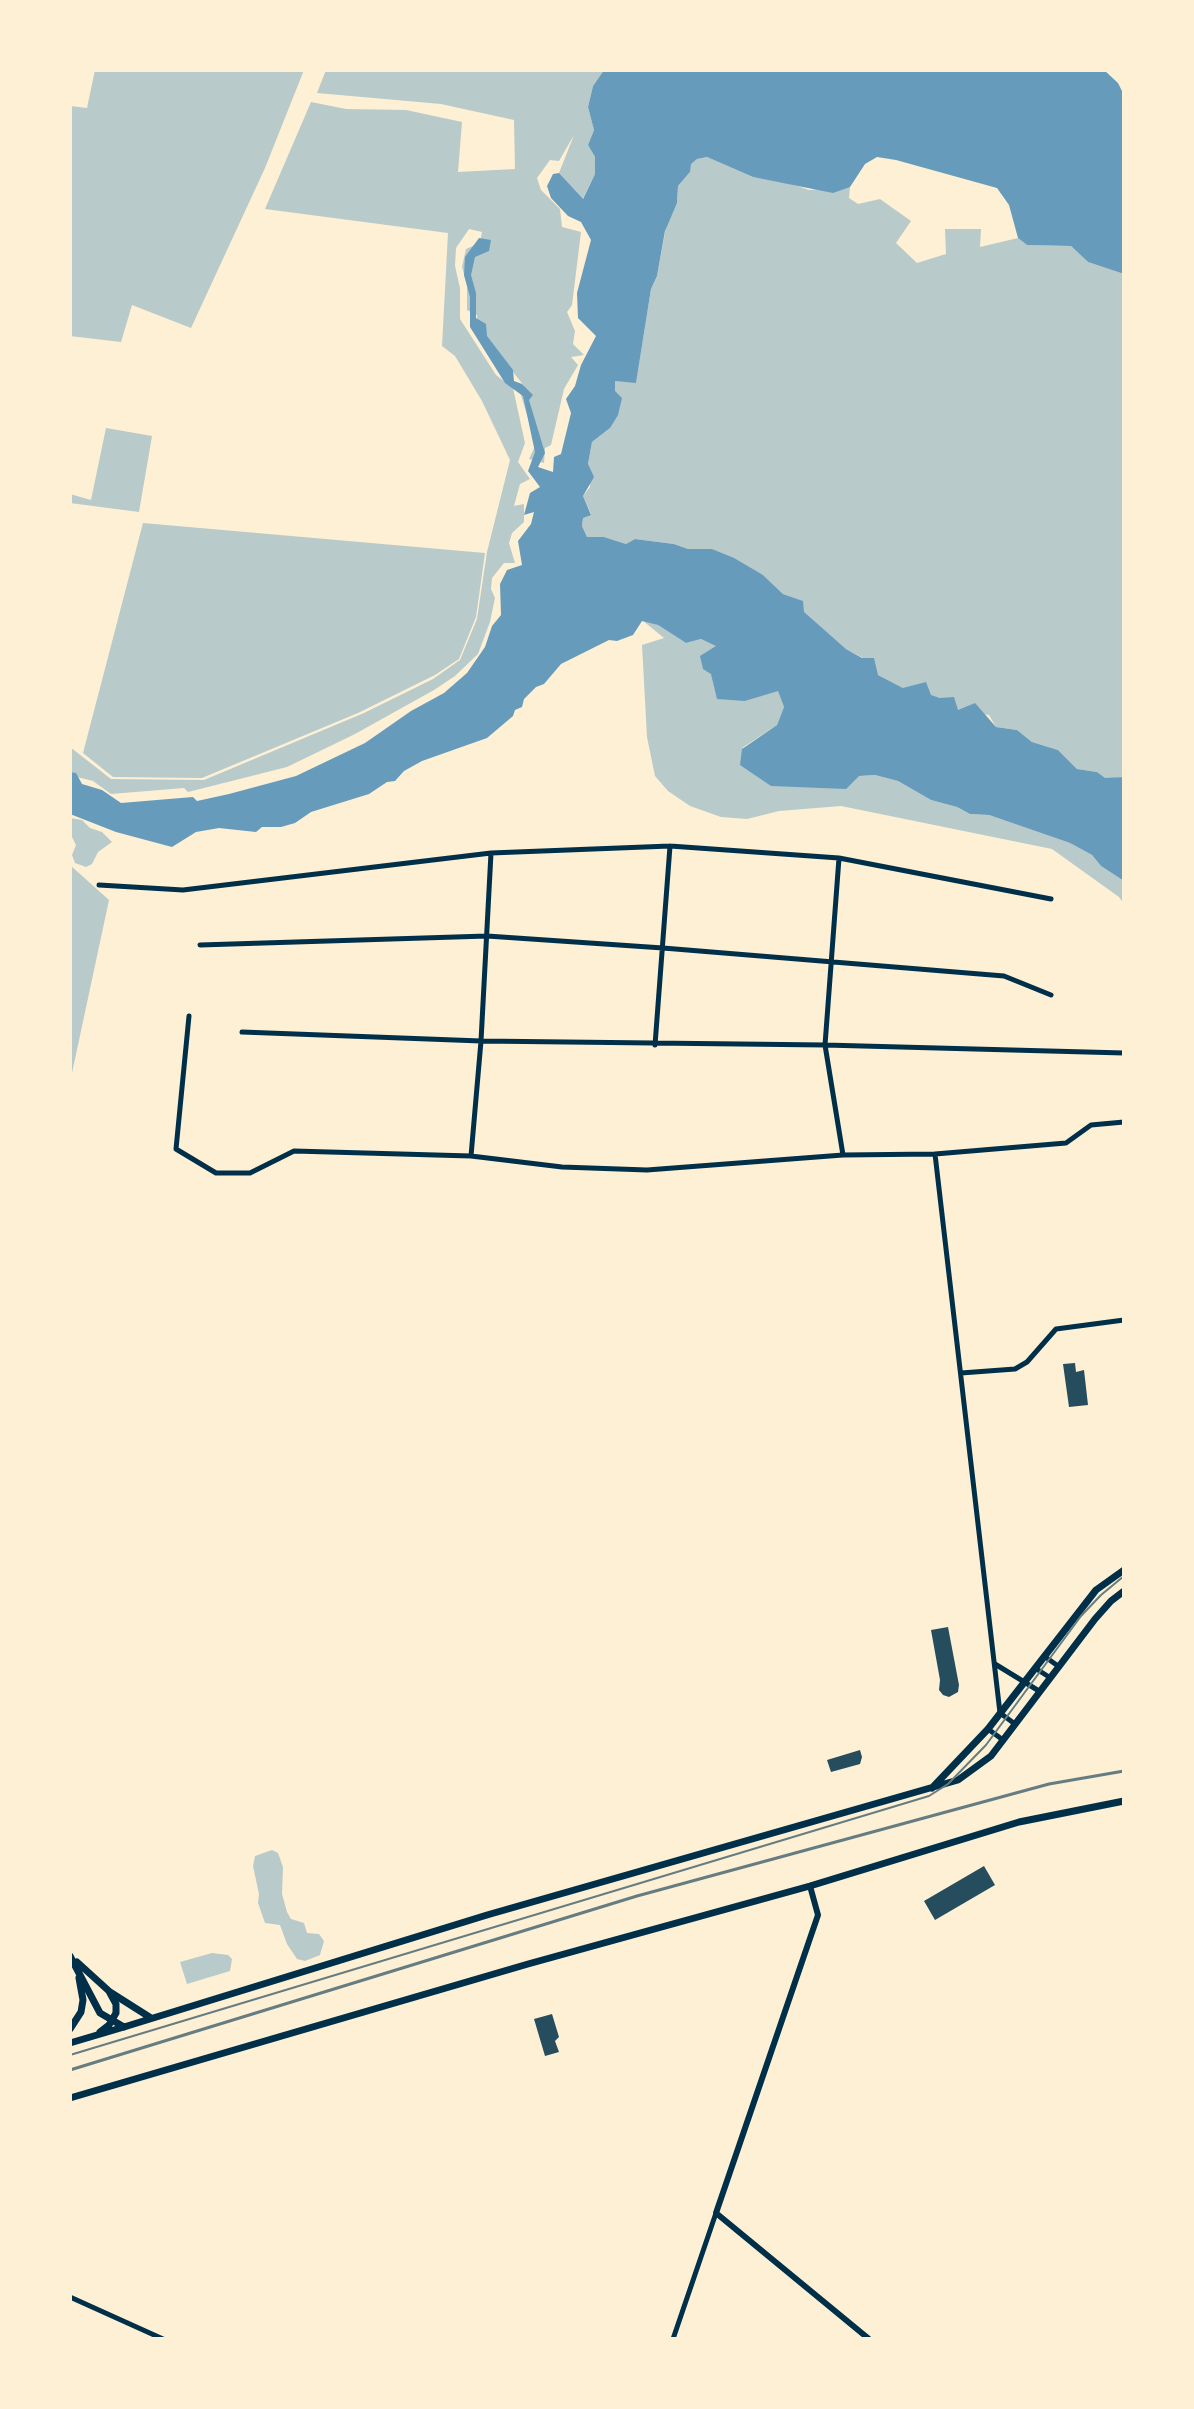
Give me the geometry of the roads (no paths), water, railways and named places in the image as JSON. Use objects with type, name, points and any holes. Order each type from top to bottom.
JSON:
[{"type":"main road","points":[[930,1790],[988,1729],[1096,1590],[1124,1570]]},
{"type":"main road","points":[[70,2043],[487,1915],[930,1790],[973,1772],[991,1756],[1049,1677],[1111,1601],[1124,1591]]},
{"type":"main road","points":[[70,2098],[528,1964],[810,1886],[1019,1822],[1124,1801]]},
{"type":"main road","points":[[70,1956],[110,1992],[151,2018]]},
{"type":"main road","points":[[70,1956],[100,2013],[124,2027]]},
{"type":"main road","points":[[70,2029],[81,2012],[83,2000],[75,1965]]},
{"type":"main road","points":[[95,2036],[112,2022],[116,2004],[110,1992]]},
{"type":"street","points":[[655,1045],[670,846]]},
{"type":"street","points":[[99,885],[183,890],[491,853],[670,846],[839,858],[1051,899]]},
{"type":"street","points":[[471,1156],[481,1041],[491,853]]},
{"type":"street","points":[[839,858],[825,1045],[843,1155]]},
{"type":"street","points":[[200,945],[487,936],[1004,976],[1051,995]]},
{"type":"street","points":[[189,1016],[176,1149],[216,1173],[250,1173],[294,1151],[471,1156],[562,1167],[647,1170],[843,1155],[935,1154],[1066,1143],[1091,1125],[1124,1122]]},
{"type":"street","points":[[242,1032],[481,1041],[825,1045],[1124,1053]]},
{"type":"street","points":[[935,1154],[1000,1713],[1015,1724]]},
{"type":"street","points":[[961,1373],[1015,1369],[1027,1362],[1056,1329],[1124,1320]]},
{"type":"street","points":[[1044,1656],[1058,1666]]},
{"type":"street","points":[[994,1664],[1039,1691]]},
{"type":"street","points":[[1035,1668],[1049,1677]]},
{"type":"street","points":[[988,1729],[1003,1740]]},
{"type":"street","points":[[673,2339],[818,1915],[810,1886]]},
{"type":"street","points":[[716,2213],[869,2339]]},
{"type":"street","points":[[70,2297],[163,2339]]},
{"type":"water","points":[[604,70],[1104,70],[1118,83],[1124,95],[1124,274],[1088,262],[1071,246],[1027,245],[1018,238],[1009,205],[997,188],[896,160],[877,157],[865,164],[850,187],[833,193],[753,177],[707,157],[697,159],[678,186],[677,203],[665,231],[657,276],[651,289],[636,383],[615,381],[615,391],[622,398],[618,415],[610,428],[592,442],[588,464],[594,477],[583,496],[591,515],[583,518],[582,526],[587,537],[604,537],[626,544],[635,539],[688,549],[712,549],[734,558],[763,575],[783,594],[803,601],[804,612],[846,649],[862,658],[874,658],[878,675],[903,688],[926,682],[931,695],[954,697],[958,710],[975,703],[996,727],[1017,730],[1032,742],[1058,750],[1077,769],[1097,772],[1105,778],[1124,777],[1124,881],[1101,866],[1092,855],[1070,843],[989,815],[970,814],[931,800],[898,781],[875,775],[859,776],[846,789],[771,786],[740,765],[742,749],[777,725],[784,707],[778,691],[745,701],[717,699],[711,674],[703,669],[700,656],[716,646],[701,639],[686,643],[658,625],[642,621],[633,635],[617,641],[609,640],[561,664],[544,684],[524,699],[522,707],[515,710],[513,716],[487,738],[422,761],[404,771],[395,781],[387,782],[369,794],[311,812],[295,823],[262,827],[256,832],[219,828],[196,832],[172,847],[116,832],[70,814],[70,772],[76,773],[82,784],[102,790],[121,803],[193,797],[197,801],[296,776],[365,743],[411,711],[444,693],[467,673],[501,615],[500,584],[507,570],[522,565],[518,541],[531,524],[534,512],[524,515],[530,493],[540,487],[528,471],[535,452],[523,396],[505,383],[470,327],[465,257],[479,238],[491,240],[489,251],[475,257],[471,275],[476,293],[476,318],[486,324],[487,336],[513,370],[514,381],[533,395],[529,400],[545,453],[538,467],[553,472],[554,457],[561,454],[571,413],[566,399],[575,386],[581,365],[596,336],[578,318],[577,293],[591,240],[581,222],[568,216],[551,198],[547,186],[553,174],[559,173],[583,199],[595,174],[595,157],[588,145],[594,130],[588,107],[593,86]]},
{"type":"tram line","points":[[70,2055],[929,1796],[948,1784],[986,1745],[1081,1616],[1124,1576]]},
{"type":"railway","points":[[70,2070],[637,1896],[1049,1784],[1124,1771]]}]
